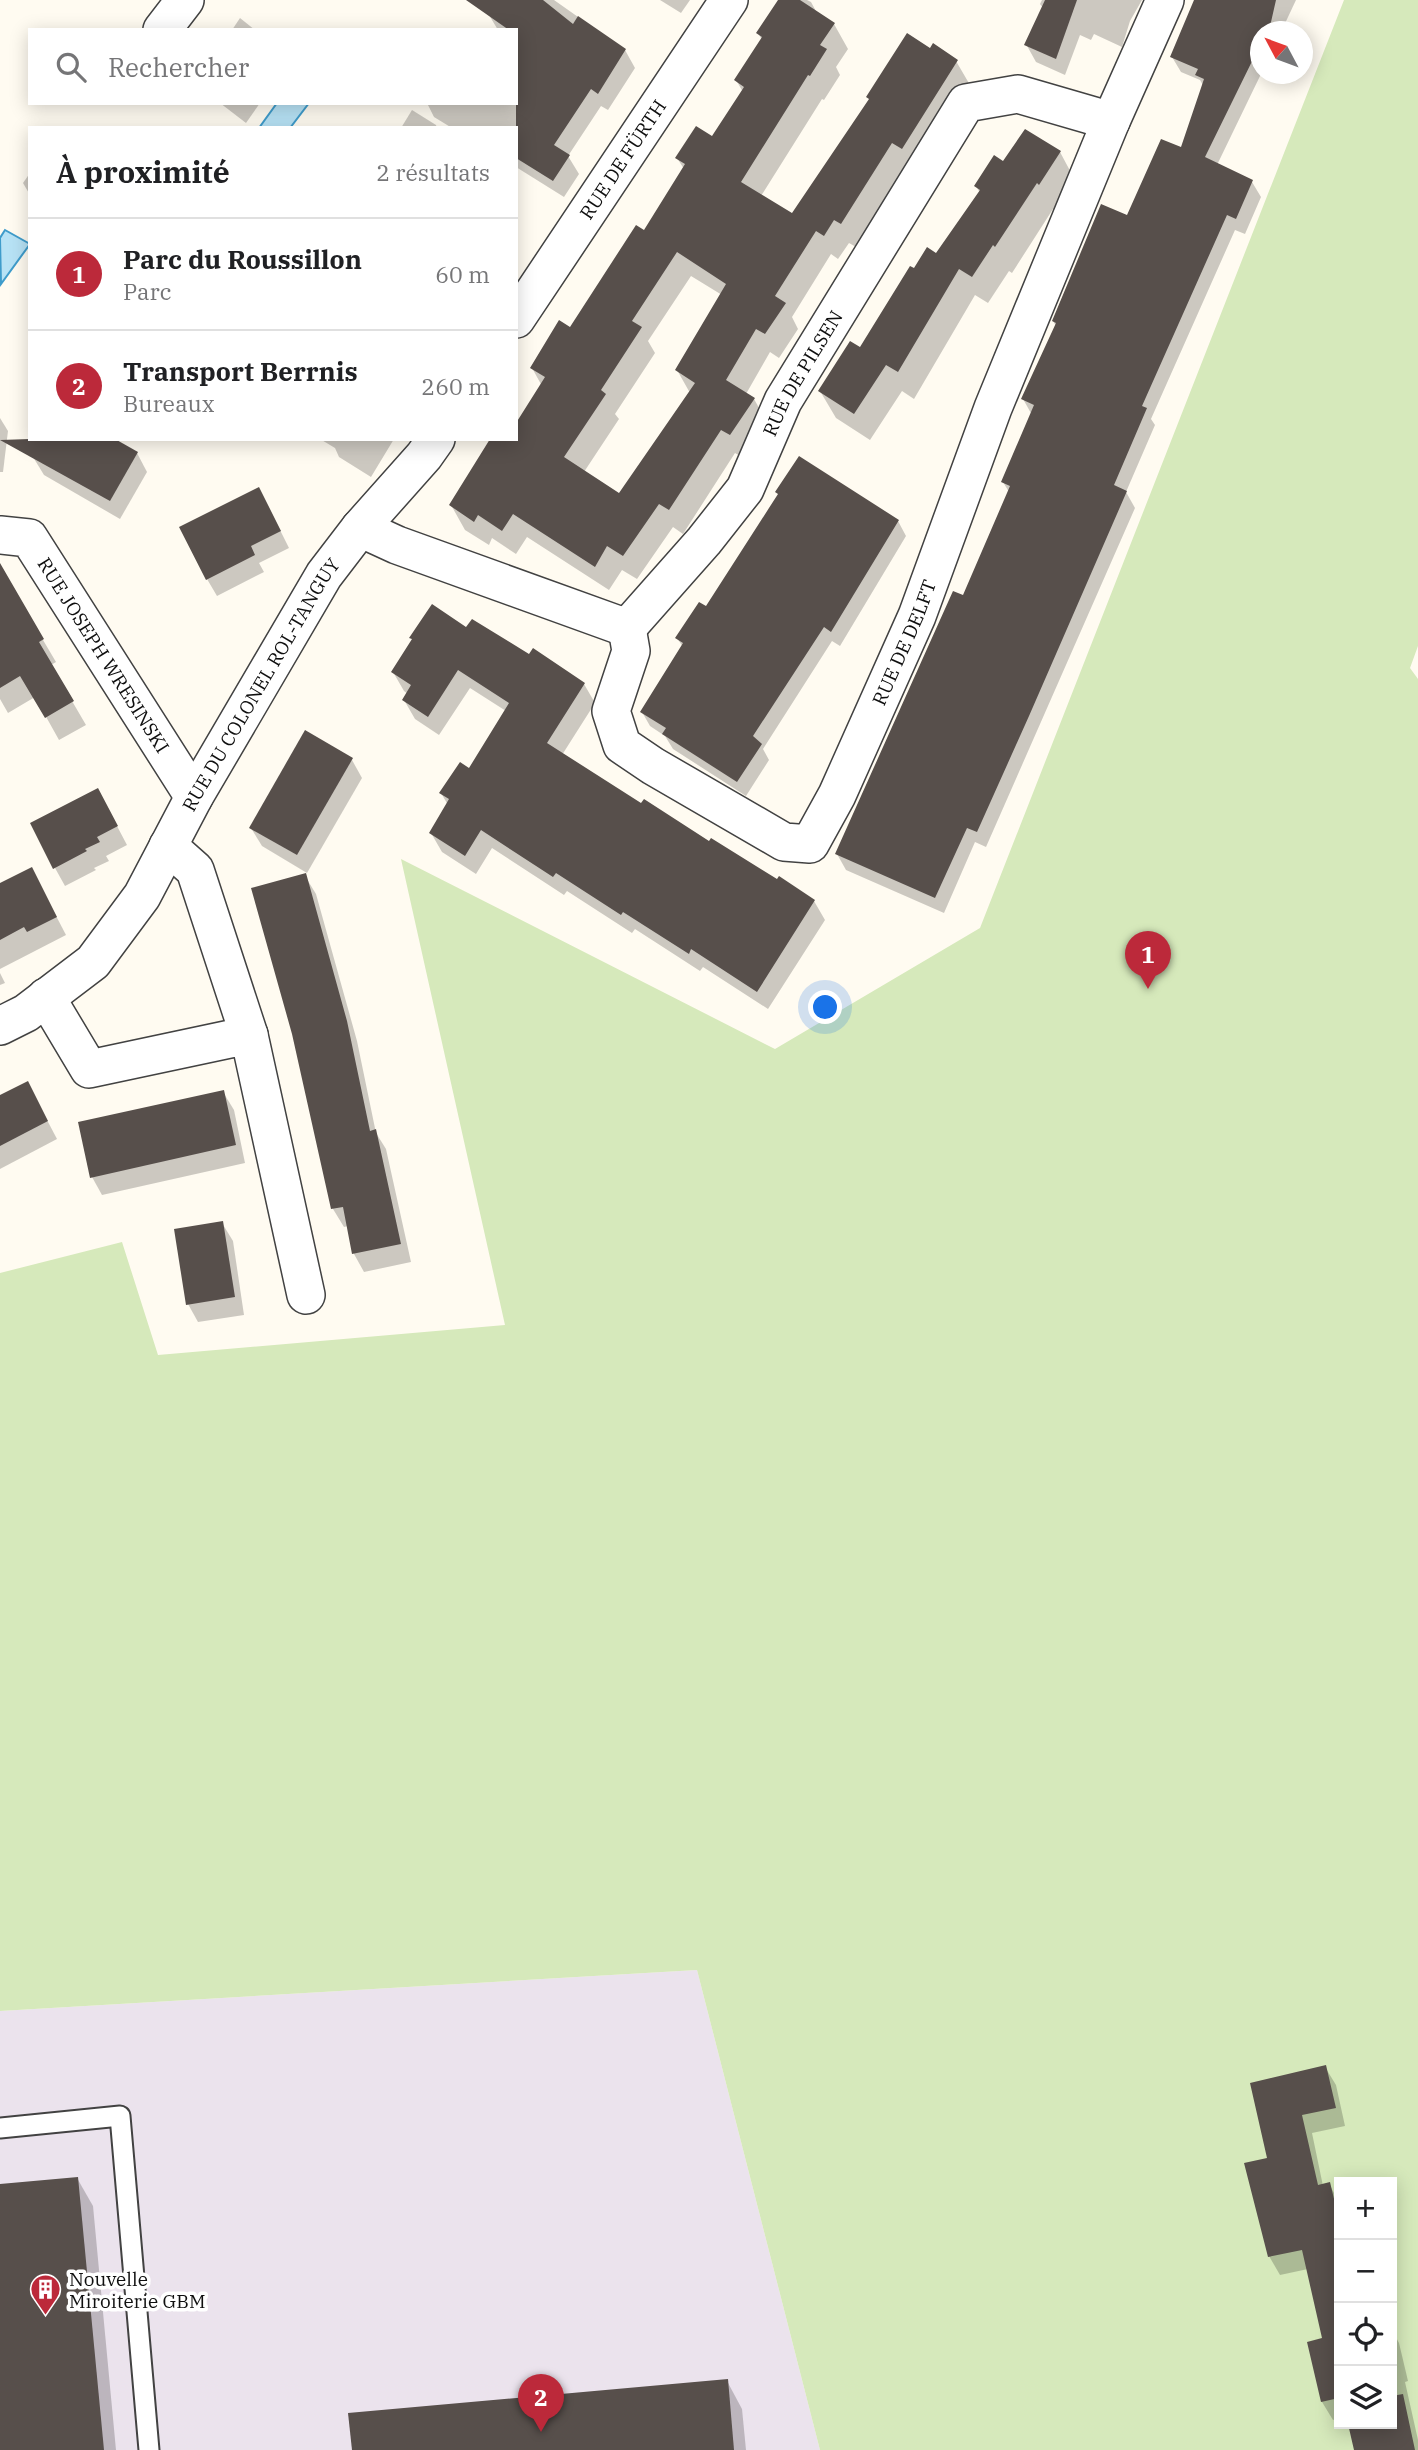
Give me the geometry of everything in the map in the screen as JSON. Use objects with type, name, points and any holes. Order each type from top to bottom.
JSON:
[{"type":"street","points":[[164,28],[185,0]]},
{"type":"street","name":"RUE DE FÜRTH","points":[[518,316],[729,0]]},
{"type":"street","points":[[1111,121],[1165,0]]},
{"type":"street","name":"RUE DE PILSEN","points":[[627,628],[746,489],[783,401],[966,103],[1018,94],[1111,121]]},
{"type":"street","name":"RUE DE DELFT","points":[[627,628],[631,651],[611,711],[622,745],[784,842],[810,844],[837,795],[917,616],[993,408],[1111,121]]},
{"type":"street","points":[[435,441],[425,456],[360,528],[397,545],[627,628]]},
{"type":"street","name":"RUE DU COLONEL ROL-TANGUY","points":[[0,1026],[26,1013],[93,962],[142,896],[194,797],[324,575],[360,528]]},
{"type":"street","name":"RUE JOSEPH WRESINSKI","points":[[0,535],[29,538],[194,797]]},
{"type":"street","points":[[168,846],[195,870],[249,1035],[306,1295]]},
{"type":"street","points":[[46,997],[89,1069],[249,1035]]},
{"type":"lane","points":[[0,2128],[120,2116],[149,2450]]},
{"type":"shaded area","points":[[697,1970],[820,2450],[0,2450],[0,2011]]},
{"type":"green space","points":[[1344,0],[1418,0],[1418,646],[1410,668],[1418,679],[1418,2450],[820,2450],[697,1970],[0,2011],[0,1273],[122,1242],[158,1355],[505,1325],[401,859],[775,1049],[980,928]]},
{"type":"water","points":[[276,105],[307,105],[292,126],[260,126]]},
{"type":"water","points":[[5,230],[28,243],[28,247],[1,284],[0,238]]},
{"type":"building","points":[[466,0],[543,0],[573,24],[578,16],[626,49],[598,94],[591,89],[554,145],[570,155],[553,181],[518,159],[518,28],[506,28]]},
{"type":"building","points":[[778,0],[800,0],[835,23],[820,45],[827,49],[741,182],[792,213],[869,99],[866,97],[907,33],[930,48],[933,43],[958,60],[902,149],[892,143],[841,224],[834,220],[824,236],[816,231],[775,296],[786,303],[765,334],[756,329],[726,380],[755,398],[730,435],[721,430],[669,510],[659,504],[623,556],[607,546],[595,567],[513,514],[502,531],[478,515],[474,522],[449,505],[489,441],[518,441],[518,420],[545,377],[530,368],[559,320],[570,327],[636,225],[644,230],[685,164],[675,158],[696,126],[712,136],[744,87],[734,80],[762,37],[756,33]],"holes":[[[677,252],[726,284],[675,370],[695,383],[619,493],[564,457],[606,394],[601,390],[642,327],[632,321]]]},
{"type":"building","points":[[1045,0],[1077,0],[1056,59],[1024,45]]},
{"type":"building","points":[[1194,0],[1276,0],[1271,21],[1250,21],[1250,65],[1205,157],[1253,180],[1236,219],[1227,215],[1142,406],[1147,408],[1114,485],[1127,491],[1029,716],[977,832],[967,828],[935,898],[835,854],[953,591],[963,595],[1010,486],[1001,482],[1034,405],[1021,399],[1056,323],[1052,321],[1101,204],[1127,215],[1161,139],[1181,147],[1204,79],[1195,75],[1198,69],[1170,57]]},
{"type":"building","points":[[1025,129],[1061,151],[972,277],[959,269],[898,372],[886,365],[854,414],[818,391],[850,341],[860,347],[910,266],[914,268],[927,247],[936,253],[980,190],[974,186],[994,155],[1003,161]]},
{"type":"building","points":[[0,440],[119,441],[138,452],[110,501]]},
{"type":"building","points":[[799,456],[899,520],[831,632],[824,627],[753,736],[762,744],[737,782],[662,734],[666,728],[640,712],[683,643],[675,638],[699,602],[706,606],[778,494],[775,492]]},
{"type":"building","points":[[259,487],[281,531],[251,546],[255,555],[206,580],[179,527]]},
{"type":"building","points":[[0,563],[44,639],[39,642],[74,701],[45,718],[20,676],[0,688]]},
{"type":"building","points":[[432,604],[466,627],[472,619],[529,654],[533,648],[585,683],[547,743],[641,803],[644,799],[709,841],[711,838],[777,879],[779,876],[815,900],[757,992],[691,949],[689,954],[556,873],[553,877],[481,830],[465,856],[429,833],[449,799],[439,793],[460,762],[469,768],[509,703],[458,670],[428,717],[402,700],[411,685],[391,672],[412,639],[409,638]]},
{"type":"building","points":[[305,730],[353,758],[297,855],[249,828]]},
{"type":"building","points":[[98,788],[118,826],[97,837],[100,842],[85,849],[87,851],[53,869],[30,823]]},
{"type":"building","points":[[32,867],[57,917],[27,932],[24,927],[0,940],[0,883]]},
{"type":"building","points":[[306,873],[347,1021],[370,1131],[376,1129],[401,1244],[352,1254],[343,1207],[331,1209],[292,1034],[251,888]]},
{"type":"building","points":[[28,1081],[48,1121],[0,1146],[0,1095]]},
{"type":"building","points":[[224,1090],[236,1145],[90,1178],[78,1122]]},
{"type":"building","points":[[223,1221],[235,1297],[186,1305],[174,1229]]},
{"type":"building","points":[[1326,2065],[1336,2108],[1302,2115],[1318,2185],[1330,2182],[1334,2199],[1334,2399],[1321,2402],[1307,2342],[1322,2338],[1302,2250],[1268,2257],[1244,2163],[1267,2158],[1250,2083]]},
{"type":"building","name":"Nouvelle Miroiterie GBM","points":[[78,2177],[104,2450],[0,2450],[0,2184]]},
{"type":"building","points":[[728,2379],[734,2450],[352,2450],[348,2413]]},
{"type":"building","points":[[1403,2394],[1415,2450],[1354,2450],[1349,2429],[1397,2429],[1397,2395]]},
{"type":"place","name":"Parc du Roussillon","points":[[1148,989]]},
{"type":"place","name":"Nouvelle Miroiterie GBM","points":[[46,2317]]},
{"type":"place","name":"Transport Berrnis","points":[[541,2432]]}]
